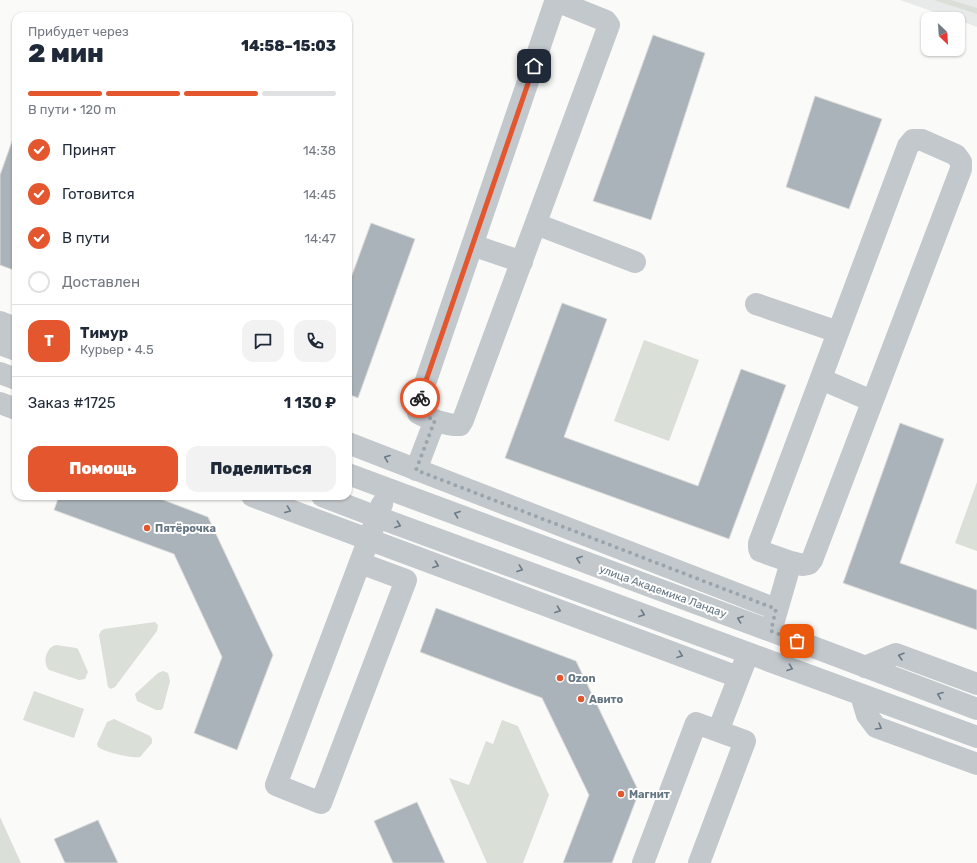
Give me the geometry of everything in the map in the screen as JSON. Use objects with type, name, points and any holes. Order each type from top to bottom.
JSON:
[{"type":"street","points":[[556,2],[559,2],[606,21],[609,26],[536,224],[460,425],[455,426],[418,413],[417,407],[554,5],[556,2]]},
{"type":"street","points":[[913,140],[922,140],[956,155],[961,162],[961,169],[812,560],[809,564],[803,565],[760,551],[759,543],[838,332],[908,146],[913,140]]},
{"type":"street","points":[[536,224],[635,262]]},
{"type":"street","points":[[472,245],[522,262]]},
{"type":"street","points":[[756,304],[838,332]]},
{"type":"street","points":[[0,322],[12,326]]},
{"type":"street","points":[[0,344],[12,348]]},
{"type":"street","points":[[0,373],[12,378]]},
{"type":"street","points":[[821,379],[872,401]]},
{"type":"street","points":[[0,403],[12,407]]},
{"type":"street","points":[[416,470],[435,420]]},
{"type":"street","points":[[352,445],[776,609]]},
{"type":"street","name":"улица Академика Ландау","points":[[352,476],[977,709]]},
{"type":"street","points":[[360,563],[406,580],[321,803],[276,785],[368,540],[388,489]]},
{"type":"street","points":[[263,500],[738,677]]},
{"type":"street","points":[[332,500],[977,737]]},
{"type":"street","points":[[771,631],[776,609],[791,562]]},
{"type":"street","points":[[718,731],[749,652]]},
{"type":"street","points":[[865,667],[896,654],[977,684]]},
{"type":"street","points":[[861,694],[867,715],[876,727],[977,764]]},
{"type":"street","points":[[643,863],[696,723],[745,742],[699,863]]},
{"type":"shaded area","points":[[900,0],[977,0],[977,27],[965,23],[965,12],[934,12]]},
{"type":"shaded area","points":[[934,0],[951,0],[977,8],[977,14]]},
{"type":"shaded area","points":[[644,340],[699,360],[669,441],[614,421]]},
{"type":"shaded area","points":[[977,482],[977,551],[955,543]]},
{"type":"shaded area","points":[[155,622],[158,625],[157,631],[115,687],[111,689],[108,687],[99,635],[101,631],[104,629]]},
{"type":"shaded area","points":[[56,645],[78,649],[88,672],[85,679],[79,680],[49,670],[46,663],[46,656],[50,649]]},
{"type":"shaded area","points":[[163,671],[168,673],[170,681],[163,708],[161,710],[156,710],[137,701],[135,694],[158,673]]},
{"type":"shaded area","points":[[34,691],[84,709],[74,738],[23,720]]},
{"type":"shaded area","points":[[114,719],[150,736],[152,743],[140,757],[119,755],[98,747],[97,744],[107,722]]},
{"type":"shaded area","points":[[502,720],[518,726],[549,795],[523,863],[487,863],[449,778],[469,785],[486,741],[493,744]]},
{"type":"shaded area","points":[[0,817],[21,863],[0,863]]},
{"type":"building","points":[[653,35],[705,53],[651,220],[593,201]]},
{"type":"building","points":[[815,96],[882,119],[849,209],[786,187]]},
{"type":"building","points":[[12,141],[12,270],[0,265],[0,175]]},
{"type":"building","points":[[371,223],[415,239],[358,398],[352,396],[352,275]]},
{"type":"building","points":[[562,303],[607,319],[564,437],[698,486],[741,369],[786,385],[729,539],[505,458]]},
{"type":"building","points":[[900,423],[944,439],[900,563],[977,590],[977,630],[843,583]]},
{"type":"building","points":[[58,500],[163,500],[208,517],[273,655],[237,750],[194,733],[222,657],[174,554],[54,510]]},
{"type":"building","points":[[436,608],[576,661],[639,792],[612,863],[563,863],[589,795],[542,698],[420,652]]},
{"type":"building","points":[[417,802],[445,863],[393,863],[374,821]]},
{"type":"building","points":[[98,820],[118,863],[65,863],[54,839]]},
{"type":"way so far","points":[[420,398],[417,407],[418,413],[435,420],[416,470],[776,609],[771,631],[797,641]]},
{"type":"place","name":"Пятёрочка","points":[[147,528]]},
{"type":"place","name":"Ozon","points":[[560,678]]},
{"type":"place","name":"Авито","points":[[581,699]]},
{"type":"place","name":"Магнит","points":[[621,794]]},
{"type":"route","points":[[420,398],[534,66]]}]
